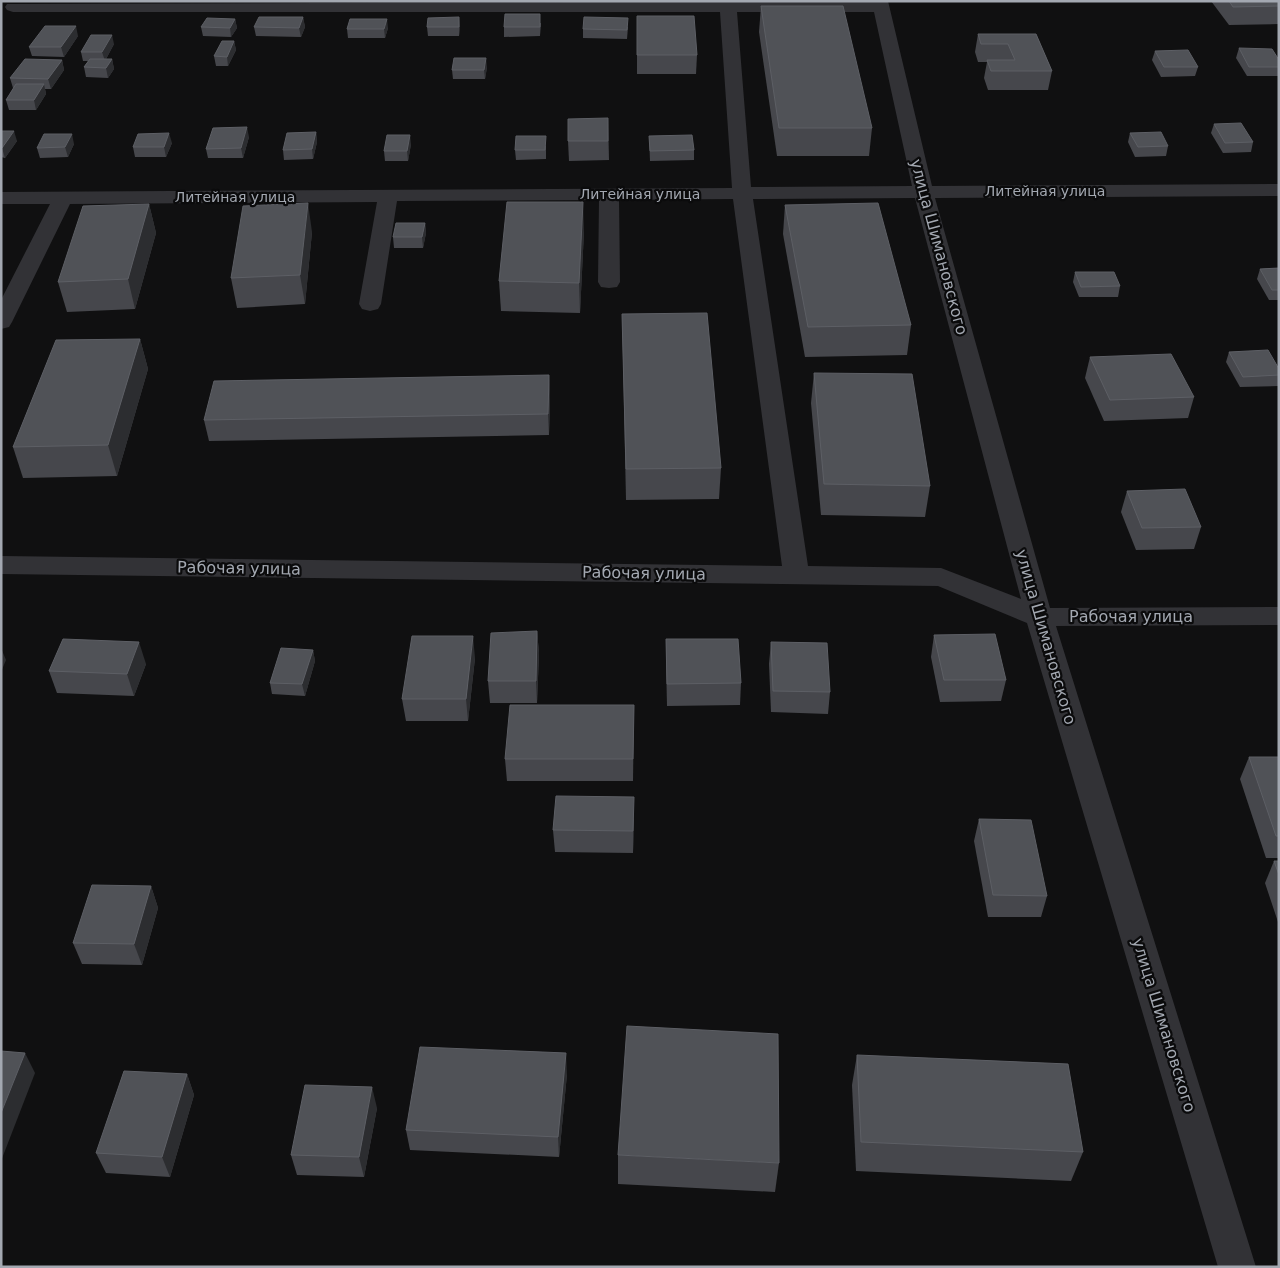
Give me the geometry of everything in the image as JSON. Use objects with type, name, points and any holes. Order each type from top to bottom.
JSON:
[{"type":"street","points":[[12,9],[728,7],[880,4]]},
{"type":"street","name":"улица Шимановского","points":[[880,4],[923,192],[1039,617],[1237,1267]]},
{"type":"street","points":[[728,7],[742,193],[796,575]]},
{"type":"street","name":"Литейная улица","points":[[1,198],[1279,190]]},
{"type":"street","points":[[609,194],[609,282]]},
{"type":"street","points":[[370,304],[388,196]]},
{"type":"street","points":[[1,322],[63,198]]},
{"type":"street","name":"Рабочая улица","points":[[1,565],[941,577],[1039,617],[1279,616]]},
{"type":"building","points":[[1229,1],[1279,1],[1279,6],[1233,7]]},
{"type":"building","points":[[761,6],[843,6],[872,128],[779,128]]},
{"type":"building","points":[[505,14],[540,14],[540,27],[504,27]]},
{"type":"building","points":[[637,16],[694,16],[697,55],[637,55]]},
{"type":"building","points":[[259,17],[303,17],[299,28],[254,27]]},
{"type":"building","points":[[459,17],[459,27],[427,27],[428,18]]},
{"type":"building","points":[[584,17],[628,18],[627,30],[583,29]]},
{"type":"building","points":[[207,18],[235,19],[230,28],[201,27]]},
{"type":"building","points":[[350,19],[387,19],[384,29],[347,29]]},
{"type":"building","points":[[45,26],[76,26],[61,47],[29,47]]},
{"type":"building","points":[[978,34],[1036,34],[1052,71],[991,71],[987,60],[1015,60],[1008,44],[981,44]]},
{"type":"building","points":[[91,35],[112,35],[102,52],[81,52]]},
{"type":"building","points":[[222,41],[234,41],[227,57],[214,56]]},
{"type":"building","points":[[1239,48],[1272,49],[1279,60],[1279,67],[1249,67]]},
{"type":"building","points":[[1188,50],[1198,67],[1164,67],[1155,51]]},
{"type":"building","points":[[454,58],[486,58],[484,70],[452,70]]},
{"type":"building","points":[[25,59],[62,60],[48,79],[10,78]]},
{"type":"building","points":[[90,59],[112,59],[106,68],[84,67]]},
{"type":"building","points":[[16,84],[44,84],[34,100],[6,100]]},
{"type":"building","points":[[608,118],[608,141],[568,141],[568,119]]},
{"type":"building","points":[[1241,123],[1253,142],[1225,143],[1214,124]]},
{"type":"building","points":[[247,127],[241,148],[206,149],[213,128]]},
{"type":"building","points":[[1,131],[14,131],[2,148],[1,148]]},
{"type":"building","points":[[316,132],[312,149],[283,150],[287,133]]},
{"type":"building","points":[[1161,132],[1168,146],[1138,147],[1130,133]]},
{"type":"building","points":[[169,133],[164,147],[133,147],[138,134]]},
{"type":"building","points":[[44,134],[72,134],[65,147],[37,148]]},
{"type":"building","points":[[387,135],[410,135],[407,151],[384,151]]},
{"type":"building","points":[[692,135],[694,150],[650,151],[649,136]]},
{"type":"building","points":[[516,136],[546,136],[545,150],[515,150]]},
{"type":"building","points":[[507,202],[583,202],[579,283],[499,281]]},
{"type":"building","points":[[308,203],[300,275],[231,278],[243,206]]},
{"type":"building","points":[[878,203],[911,325],[808,327],[785,205]]},
{"type":"building","points":[[149,204],[128,279],[58,282],[83,206]]},
{"type":"building","points":[[396,223],[425,223],[422,237],[393,237]]},
{"type":"building","points":[[1279,268],[1279,290],[1272,290],[1260,269]]},
{"type":"building","points":[[1075,272],[1114,272],[1120,286],[1081,287]]},
{"type":"building","points":[[707,313],[721,468],[626,469],[622,314]]},
{"type":"building","points":[[140,339],[108,445],[13,447],[56,340]]},
{"type":"building","points":[[1268,350],[1279,369],[1279,375],[1243,377],[1229,352]]},
{"type":"building","points":[[1171,354],[1194,397],[1110,400],[1090,357]]},
{"type":"building","points":[[814,373],[912,374],[930,486],[824,484]]},
{"type":"building","points":[[549,375],[548,414],[204,420],[214,381]]},
{"type":"building","points":[[1185,489],[1201,527],[1142,528],[1127,491]]},
{"type":"building","points":[[537,631],[536,681],[488,681],[491,633]]},
{"type":"building","points":[[995,634],[1006,680],[944,680],[934,635]]},
{"type":"building","points":[[412,636],[473,636],[466,699],[402,699]]},
{"type":"building","points":[[63,639],[139,642],[127,674],[49,671]]},
{"type":"building","points":[[666,639],[738,639],[741,683],[667,684]]},
{"type":"building","points":[[771,642],[827,643],[830,692],[773,691]]},
{"type":"building","points":[[281,648],[313,650],[302,684],[270,683]]},
{"type":"building","points":[[510,705],[634,705],[633,759],[505,759]]},
{"type":"building","points":[[1249,757],[1279,757],[1279,836],[1276,836]]},
{"type":"building","points":[[556,796],[634,797],[633,831],[553,830]]},
{"type":"building","points":[[979,819],[1031,820],[1047,896],[993,895]]},
{"type":"building","points":[[1274,861],[1279,861],[1279,875]]},
{"type":"building","points":[[92,885],[151,886],[134,944],[73,943]]},
{"type":"building","points":[[627,1026],[778,1034],[779,1163],[618,1155]]},
{"type":"building","points":[[420,1047],[566,1053],[558,1137],[406,1130]]},
{"type":"building","points":[[1,1051],[25,1053],[1,1113]]},
{"type":"building","points":[[857,1055],[1068,1064],[1083,1152],[861,1142]]},
{"type":"building","points":[[124,1071],[187,1074],[162,1157],[96,1153]]},
{"type":"building","points":[[305,1085],[372,1087],[359,1157],[291,1155]]}]
